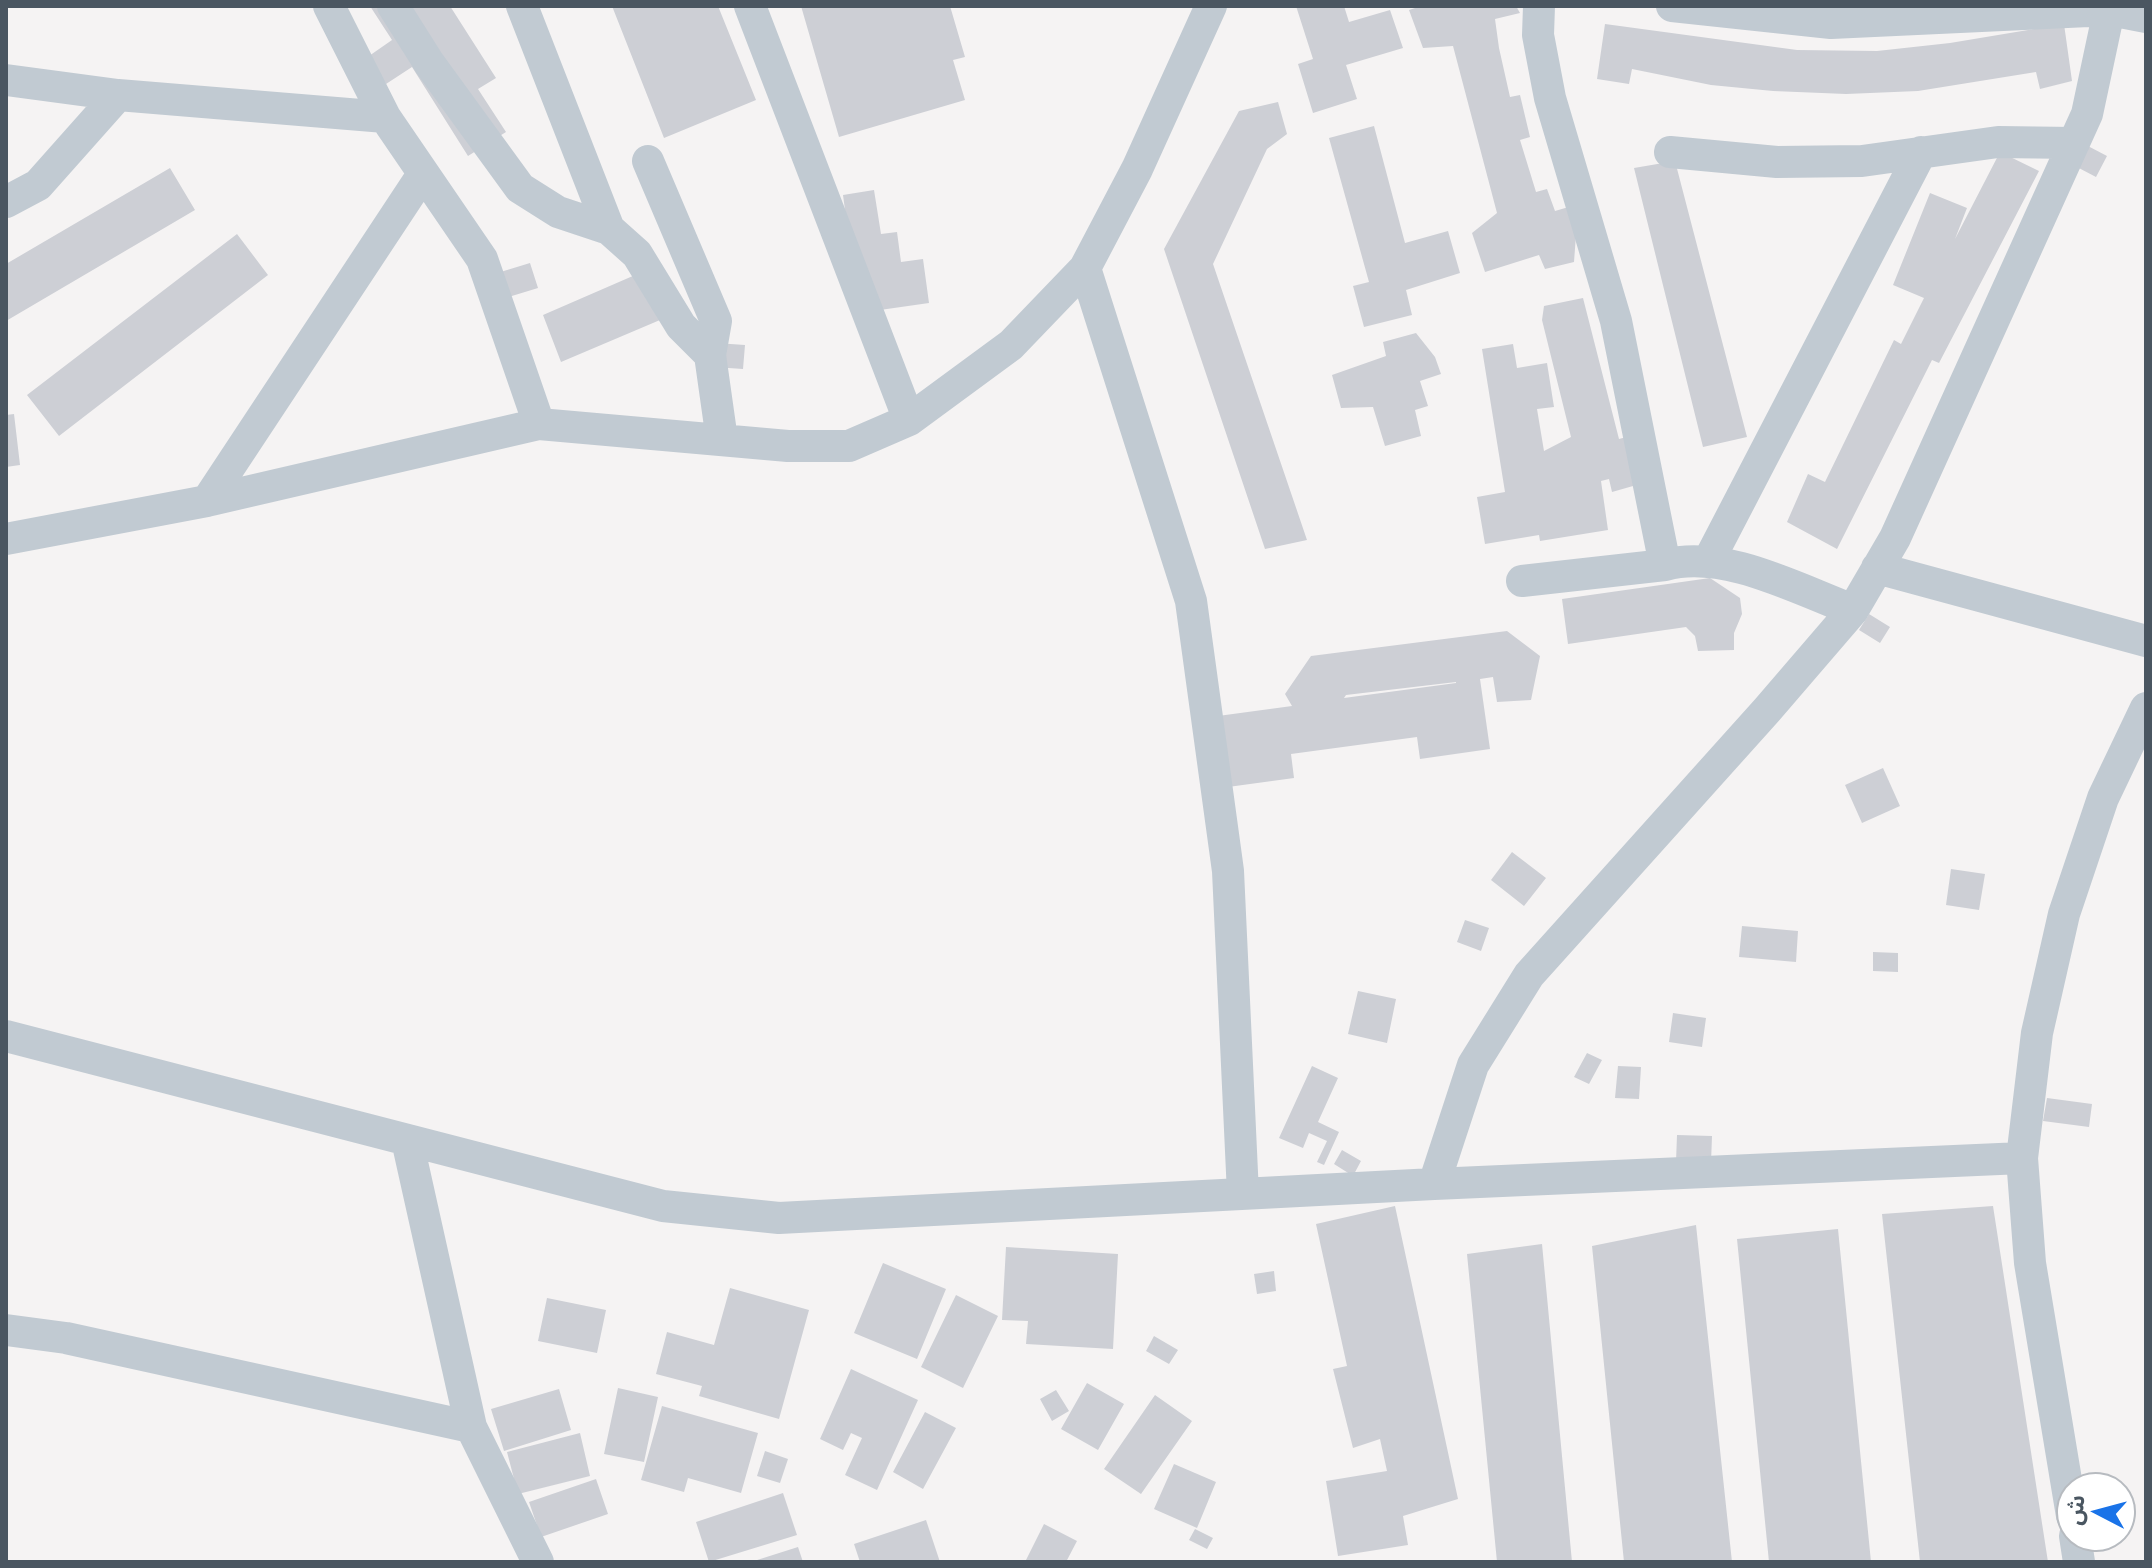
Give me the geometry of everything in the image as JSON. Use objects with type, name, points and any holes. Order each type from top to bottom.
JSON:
[{"type":"street","points":[[329,6],[385,117],[482,259],[539,424]]},
{"type":"street","points":[[393,6],[429,63],[520,188],[558,212],[609,229],[637,254],[681,326],[710,355]]},
{"type":"street","points":[[522,6],[609,229]]},
{"type":"street","points":[[750,6],[909,420]]},
{"type":"street","points":[[6,539],[207,501],[539,424],[788,446],[849,446],[909,420],[1011,345],[1085,268],[1137,169],[1211,6]]},
{"type":"street","points":[[1539,6],[1538,35],[1550,98],[1616,321],[1665,565]]},
{"type":"street","points":[[1692,7],[1831,23],[2110,8],[2146,17]]},
{"type":"street","points":[[1434,1184],[1473,1065],[1529,975],[1853,610],[1895,538],[2087,114],[2110,8]]},
{"type":"street","points":[[6,80],[118,95],[385,117]]},
{"type":"street","points":[[6,202],[38,185],[118,95]]},
{"type":"street","points":[[1670,152],[1777,162],[1862,161],[1998,142],[2074,143]]},
{"type":"street","points":[[1708,562],[1921,152]]},
{"type":"street","points":[[648,161],[716,321],[710,355],[722,440]]},
{"type":"street","points":[[207,501],[423,174]]},
{"type":"street","points":[[1085,268],[1191,601],[1228,871],[1243,1194]]},
{"type":"street","points":[[1522,581],[1665,565],[1683,560],[1708,562],[1731,565],[1853,610]]},
{"type":"street","points":[[1877,568],[2146,641]]},
{"type":"street","points":[[2065,1472],[2030,1263],[2022,1158],[2037,1033],[2064,914],[2103,798],[2146,708]]},
{"type":"street","points":[[6,1036],[663,1206],[779,1218],[2022,1158]]},
{"type":"street","points":[[407,1140],[471,1427],[538,1562]]},
{"type":"street","points":[[6,1330],[66,1338],[471,1427]]},
{"type":"building","points":[[370,6],[450,6],[496,78],[478,89],[506,132],[468,156],[412,67],[386,84],[369,56],[392,40]]},
{"type":"building","points":[[612,6],[718,6],[756,100],[664,138]]},
{"type":"building","points":[[801,6],[950,6],[965,57],[953,60],[965,100],[839,137]]},
{"type":"building","points":[[1296,6],[1344,6],[1349,22],[1390,10],[1403,48],[1346,65],[1357,99],[1313,113],[1298,64],[1313,59]]},
{"type":"building","points":[[1421,6],[1516,6],[1520,13],[1495,19],[1510,97],[1520,95],[1530,137],[1520,140],[1536,192],[1547,189],[1555,211],[1572,206],[1577,221],[1574,262],[1545,269],[1539,255],[1485,272],[1472,233],[1497,213],[1453,46],[1423,48],[1409,10]]},
{"type":"building","points":[[1605,24],[1797,50],[1877,51],[1950,43],[2064,24],[2072,81],[2040,89],[2036,72],[1918,91],[1846,94],[1711,85],[1632,69],[1629,84],[1597,79]]},
{"type":"building","points":[[1278,102],[1287,134],[1267,149],[1213,264],[1307,540],[1265,549],[1164,249],[1239,111]]},
{"type":"building","points":[[1374,126],[1405,243],[1448,231],[1460,273],[1406,290],[1412,315],[1364,327],[1353,286],[1369,282],[1329,138]]},
{"type":"building","points":[[2086,145],[2107,156],[2096,177],[2075,166]]},
{"type":"building","points":[[2000,152],[2039,171],[1939,363],[1932,360],[1837,549],[1787,522],[1808,474],[1825,482],[1894,340],[1901,344],[1924,298],[1893,285],[1930,193],[1967,208],[1955,239]]},
{"type":"building","points":[[1675,161],[1747,437],[1703,447],[1634,168]]},
{"type":"building","points":[[170,168],[195,210],[6,321],[6,264]]},
{"type":"building","points":[[874,190],[881,234],[897,232],[901,262],[923,259],[929,303],[859,313],[843,195]]},
{"type":"building","points":[[237,234],[268,275],[59,436],[27,395]]},
{"type":"building","points":[[530,263],[538,288],[502,299],[494,274]]},
{"type":"building","points":[[642,272],[660,320],[561,362],[543,315]]},
{"type":"building","points":[[1583,298],[1619,439],[1630,436],[1640,484],[1612,492],[1609,479],[1601,481],[1608,530],[1540,541],[1539,535],[1485,544],[1477,497],[1505,492],[1482,349],[1513,344],[1517,368],[1547,363],[1554,407],[1537,409],[1544,451],[1571,437],[1542,320],[1544,306]]},
{"type":"building","points":[[1416,333],[1435,357],[1441,374],[1420,381],[1428,406],[1415,410],[1421,436],[1385,446],[1373,407],[1341,408],[1332,375],[1386,356],[1383,342]]},
{"type":"building","points":[[716,343],[745,345],[743,369],[714,367]]},
{"type":"building","points":[[14,414],[20,465],[6,467],[6,415]]},
{"type":"building","points":[[1710,578],[1740,598],[1742,614],[1734,633],[1734,650],[1698,651],[1695,636],[1686,627],[1568,644],[1562,599]]},
{"type":"building","points":[[1869,614],[1890,627],[1880,643],[1859,630]]},
{"type":"building","points":[[1507,631],[1540,656],[1531,700],[1497,702],[1493,677],[1480,679],[1490,749],[1420,759],[1417,737],[1291,754],[1294,778],[1228,787],[1218,716],[1292,706],[1285,694],[1311,656]],"holes":[[[1456,683],[1344,698],[1346,695]]]},
{"type":"building","points":[[1883,768],[1900,806],[1862,823],[1845,785]]},
{"type":"building","points":[[1512,852],[1546,878],[1524,906],[1491,880]]},
{"type":"building","points":[[1951,869],[1985,874],[1979,910],[1946,905]]},
{"type":"building","points":[[1465,920],[1489,928],[1481,951],[1457,942]]},
{"type":"building","points":[[1742,926],[1798,931],[1796,962],[1739,957]]},
{"type":"building","points":[[1873,952],[1898,953],[1898,972],[1873,971]]},
{"type":"building","points":[[1358,991],[1396,999],[1387,1043],[1348,1034]]},
{"type":"building","points":[[1673,1013],[1706,1018],[1702,1047],[1669,1042]]},
{"type":"building","points":[[1587,1053],[1602,1060],[1589,1084],[1574,1077]]},
{"type":"building","points":[[1312,1066],[1338,1078],[1318,1122],[1339,1132],[1324,1165],[1317,1162],[1327,1141],[1309,1133],[1303,1148],[1279,1138]]},
{"type":"building","points":[[1618,1066],[1641,1067],[1639,1099],[1615,1098]]},
{"type":"building","points":[[2047,1098],[2092,1104],[2089,1127],[2043,1121]]},
{"type":"building","points":[[1677,1135],[1712,1136],[1711,1163],[1676,1162]]},
{"type":"building","points":[[1342,1150],[1361,1161],[1353,1176],[1334,1164]]},
{"type":"building","points":[[1395,1206],[1458,1499],[1403,1516],[1408,1545],[1338,1556],[1326,1481],[1387,1471],[1380,1439],[1353,1448],[1333,1369],[1347,1366],[1316,1224]]},
{"type":"building","points":[[1993,1206],[2048,1562],[1920,1562],[1882,1214]]},
{"type":"building","points":[[1696,1225],[1732,1562],[1624,1562],[1592,1246]]},
{"type":"building","points":[[1838,1229],[1871,1562],[1769,1562],[1737,1239]]},
{"type":"building","points":[[1542,1244],[1572,1562],[1497,1562],[1467,1254]]},
{"type":"building","points":[[1006,1247],[1118,1254],[1113,1349],[1026,1344],[1028,1321],[1002,1320]]},
{"type":"building","points":[[883,1263],[946,1289],[917,1359],[854,1333]]},
{"type":"building","points":[[1274,1271],[1276,1291],[1257,1294],[1254,1274]]},
{"type":"building","points":[[730,1288],[809,1310],[779,1419],[699,1396],[702,1386],[656,1374],[667,1332],[714,1345]]},
{"type":"building","points":[[956,1295],[998,1316],[963,1388],[921,1367]]},
{"type":"building","points":[[547,1298],[606,1310],[597,1353],[538,1341]]},
{"type":"building","points":[[1154,1336],[1178,1350],[1169,1364],[1146,1351]]},
{"type":"building","points":[[851,1369],[918,1400],[877,1490],[845,1475],[862,1438],[851,1433],[843,1450],[820,1439]]},
{"type":"building","points":[[1087,1383],[1124,1404],[1098,1450],[1061,1429]]},
{"type":"building","points":[[618,1388],[658,1397],[644,1462],[604,1454]]},
{"type":"building","points":[[559,1389],[571,1430],[504,1451],[491,1409]]},
{"type":"building","points":[[1056,1390],[1069,1411],[1052,1421],[1040,1399]]},
{"type":"building","points":[[1155,1395],[1192,1421],[1141,1494],[1104,1469]]},
{"type":"building","points":[[662,1406],[758,1433],[741,1493],[688,1478],[684,1492],[641,1480]]},
{"type":"building","points":[[925,1412],[956,1428],[923,1489],[893,1472]]},
{"type":"building","points":[[580,1433],[590,1476],[518,1494],[507,1452]]},
{"type":"building","points":[[765,1451],[788,1459],[780,1483],[757,1476]]},
{"type":"building","points":[[1174,1464],[1216,1482],[1197,1528],[1154,1509]]},
{"type":"building","points":[[596,1479],[608,1514],[541,1537],[529,1502]]},
{"type":"building","points":[[783,1493],[797,1535],[709,1562],[696,1522]]},
{"type":"building","points":[[926,1520],[940,1562],[860,1562],[854,1544]]},
{"type":"building","points":[[1044,1524],[1077,1541],[1066,1562],[1025,1562]]},
{"type":"building","points":[[1195,1529],[1213,1538],[1207,1549],[1189,1540]]},
{"type":"building","points":[[798,1547],[803,1562],[754,1562],[754,1561]]}]
